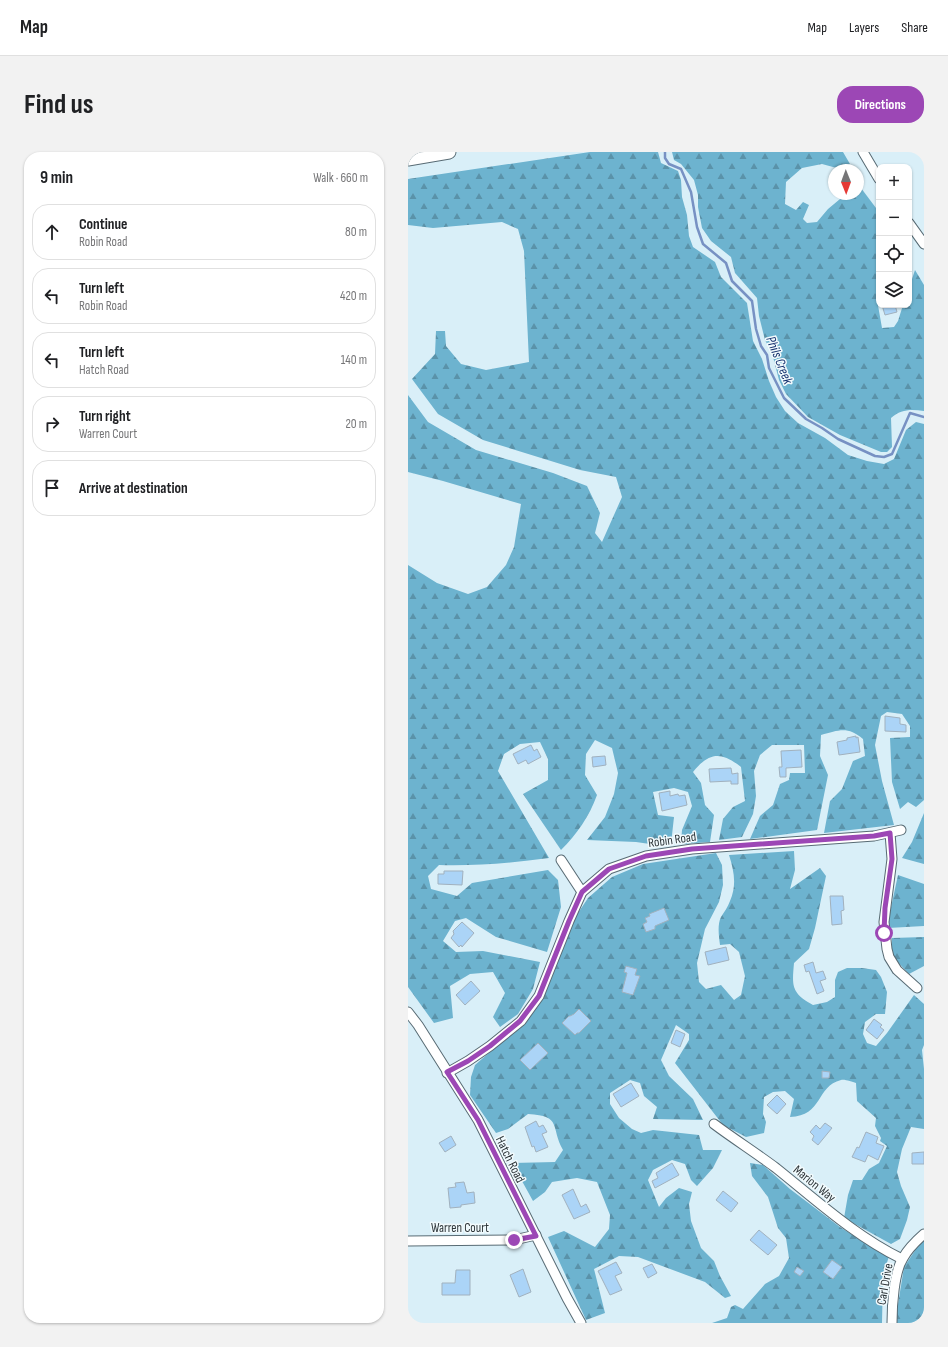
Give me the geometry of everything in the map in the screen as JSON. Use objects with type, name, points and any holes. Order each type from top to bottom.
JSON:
[{"type":"street","points":[[408,159],[449,152]]},
{"type":"street","points":[[863,152],[876,174]]},
{"type":"street","points":[[912,227],[924,244]]},
{"type":"street","name":"Robin Road","points":[[447,1072],[490,1046],[520,1021],[539,996],[582,892],[609,869],[646,856],[692,849],[874,836],[901,830]]},
{"type":"street","points":[[890,833],[892,859],[884,922],[887,949],[889,957],[897,970],[918,988]]},
{"type":"street","points":[[561,860],[582,892]]},
{"type":"street","name":"Hatch Road","points":[[408,1012],[418,1025],[478,1120],[581,1323]]},
{"type":"street","name":"Marion Way","points":[[714,1124],[774,1167],[842,1221],[883,1250],[902,1259]]},
{"type":"street","name":"Carl Drive","points":[[892,1323],[892,1306],[895,1282],[902,1259],[924,1234]]},
{"type":"street","name":"Warren Court","points":[[408,1240],[514,1240],[536,1236]]},
{"type":"green space","points":[[590,152],[658,152],[661,163],[678,171],[681,180],[682,197],[687,215],[689,236],[693,247],[715,262],[721,277],[747,303],[753,341],[762,359],[769,381],[776,397],[785,411],[798,423],[825,438],[848,455],[867,461],[884,464],[894,459],[906,430],[916,422],[924,424],[924,800],[916,807],[908,802],[900,809],[892,782],[890,738],[910,737],[910,726],[902,714],[887,712],[881,716],[875,745],[882,781],[894,825],[824,833],[830,801],[842,789],[853,761],[865,756],[863,739],[853,732],[843,730],[821,735],[820,756],[828,775],[817,830],[750,839],[760,816],[773,805],[780,784],[789,780],[790,773],[805,773],[804,745],[772,745],[760,755],[754,771],[756,796],[753,814],[742,837],[719,840],[723,819],[733,807],[745,801],[741,767],[727,758],[716,756],[710,757],[704,761],[693,772],[701,783],[705,805],[714,815],[710,842],[681,844],[682,830],[692,806],[688,792],[674,788],[653,792],[658,815],[674,817],[671,844],[657,845],[636,842],[587,840],[605,817],[614,794],[618,773],[612,748],[595,740],[586,754],[585,775],[597,795],[582,825],[561,850],[523,794],[548,780],[548,759],[540,742],[520,744],[504,754],[498,771],[549,858],[494,864],[439,865],[428,876],[431,889],[457,896],[472,883],[548,870],[558,880],[561,907],[547,952],[496,937],[466,918],[455,921],[443,941],[456,952],[483,951],[540,962],[533,989],[518,1014],[500,1027],[493,1017],[505,993],[493,972],[470,974],[450,986],[453,1018],[434,1023],[408,987],[408,565],[437,583],[468,594],[487,587],[506,565],[514,547],[521,504],[408,472],[408,395],[428,422],[476,450],[553,473],[587,486],[600,513],[595,533],[602,542],[622,497],[616,477],[580,470],[483,440],[438,414],[412,379],[435,354],[436,331],[445,331],[446,346],[461,364],[486,370],[529,362],[524,251],[518,229],[502,222],[433,228],[408,225],[408,179]]},
{"type":"green space","points":[[672,152],[843,152],[850,164],[828,164],[828,166],[822,164],[802,168],[786,182],[785,204],[796,210],[803,202],[809,205],[803,219],[807,223],[817,222],[828,209],[839,200],[864,200],[864,192],[876,208],[876,308],[878,308],[882,328],[894,327],[898,321],[902,308],[912,308],[912,279],[915,270],[924,285],[924,411],[906,410],[891,418],[892,447],[887,452],[881,452],[840,435],[808,417],[786,394],[779,380],[772,353],[765,340],[759,316],[757,298],[735,273],[731,257],[711,241],[702,228],[698,207],[698,195],[694,180],[681,164],[674,160]]},
{"type":"green space","points":[[924,813],[924,864],[902,858],[912,842]]},
{"type":"green space","points":[[794,851],[795,870],[790,889],[820,868],[826,876],[809,949],[794,963],[793,983],[794,988],[800,997],[813,1005],[827,1002],[835,997],[835,980],[838,972],[847,968],[876,970],[881,977],[887,992],[885,1014],[876,1014],[865,1022],[863,1034],[867,1043],[876,1046],[914,995],[924,1004],[924,1045],[922,1050],[924,1069],[924,1129],[911,1127],[902,1149],[897,1172],[910,1207],[900,1239],[891,1244],[844,1218],[848,1195],[853,1180],[862,1180],[869,1169],[879,1163],[887,1146],[880,1141],[881,1138],[875,1126],[876,1118],[857,1101],[856,1083],[841,1080],[833,1083],[827,1088],[808,1112],[790,1117],[794,1099],[785,1091],[773,1092],[764,1097],[763,1114],[766,1122],[764,1133],[746,1137],[723,1125],[675,1063],[689,1040],[689,1034],[676,1025],[661,1060],[669,1076],[693,1099],[703,1120],[653,1119],[657,1107],[644,1096],[640,1083],[630,1080],[610,1093],[610,1104],[619,1118],[632,1129],[641,1133],[653,1130],[699,1135],[703,1150],[722,1150],[713,1168],[697,1186],[691,1180],[685,1164],[672,1160],[653,1170],[648,1180],[659,1207],[666,1198],[679,1188],[692,1192],[689,1204],[691,1221],[701,1248],[714,1261],[731,1296],[725,1298],[705,1282],[638,1257],[619,1256],[594,1269],[605,1313],[586,1320],[548,1237],[564,1231],[595,1247],[609,1229],[610,1215],[597,1182],[577,1178],[552,1182],[545,1192],[533,1201],[512,1163],[555,1162],[563,1150],[554,1124],[546,1117],[528,1114],[508,1129],[496,1133],[470,1095],[471,1077],[475,1065],[521,1025],[562,948],[578,913],[588,898],[612,877],[643,864],[716,853],[722,865],[723,885],[719,902],[705,929],[697,963],[699,982],[706,989],[721,985],[734,1000],[741,995],[745,976],[739,952],[730,944],[720,945],[719,931],[721,917],[729,903],[734,889],[733,872],[729,855]]},
{"type":"green space","points":[[898,875],[924,884],[924,926],[888,928]]},
{"type":"green space","points":[[924,937],[924,966],[909,974],[892,956],[892,938]]},
{"type":"green space","points":[[750,1163],[763,1165],[790,1189],[840,1227],[879,1252],[889,1256],[883,1276],[882,1323],[712,1323],[727,1318],[731,1307],[735,1305],[743,1309],[765,1284],[779,1276],[789,1258],[786,1238],[778,1228],[768,1197],[752,1176]]},
{"type":"green space","points":[[924,1240],[924,1323],[895,1323],[904,1267]]},
{"type":"building","points":[[883,308],[896,308],[897,312],[885,315]]},
{"type":"building","points":[[885,716],[900,718],[900,724],[906,725],[906,732],[885,731]]},
{"type":"building","points":[[856,736],[856,738],[858,737],[860,752],[839,755],[837,742]]},
{"type":"building","points":[[531,745],[534,751],[537,749],[541,757],[528,764],[526,760],[518,764],[513,754]]},
{"type":"building","points":[[801,750],[802,767],[786,768],[786,777],[780,777],[779,767],[782,767],[781,751]]},
{"type":"building","points":[[605,756],[606,765],[593,767],[592,757]]},
{"type":"building","points":[[731,768],[732,774],[738,773],[738,784],[731,784],[731,781],[710,782],[709,769]]},
{"type":"building","points":[[670,791],[670,796],[678,794],[679,796],[685,795],[687,805],[662,811],[659,793]]},
{"type":"building","points":[[444,871],[463,871],[462,885],[438,884],[438,874],[444,874]]},
{"type":"building","points":[[830,896],[843,896],[844,910],[841,911],[842,924],[832,925]]},
{"type":"building","points":[[664,908],[669,920],[655,926],[655,929],[646,932],[643,924],[647,922],[645,918],[650,916],[649,914]]},
{"type":"building","points":[[462,922],[474,933],[462,947],[461,945],[459,947],[451,938],[454,934],[453,931]]},
{"type":"building","points":[[726,947],[729,960],[708,965],[705,952]]},
{"type":"building","points":[[813,962],[816,973],[823,971],[826,979],[820,981],[824,991],[817,994],[809,971],[806,972],[804,965]]},
{"type":"building","points":[[626,966],[637,969],[635,975],[640,976],[633,995],[622,992],[627,973],[624,972]]},
{"type":"building","points":[[471,981],[480,991],[465,1005],[456,995]]},
{"type":"building","points":[[579,1009],[591,1021],[575,1035],[562,1023]]},
{"type":"building","points":[[874,1019],[882,1025],[880,1027],[884,1030],[877,1039],[866,1030]]},
{"type":"building","points":[[676,1030],[685,1034],[680,1047],[671,1043]]},
{"type":"building","points":[[538,1043],[548,1053],[530,1070],[520,1060]]},
{"type":"building","points":[[822,1071],[830,1072],[829,1078],[822,1078]]},
{"type":"building","points":[[631,1083],[639,1096],[621,1107],[613,1094]]},
{"type":"building","points":[[777,1095],[786,1104],[777,1114],[767,1105]]},
{"type":"building","points":[[536,1121],[539,1127],[543,1125],[547,1132],[542,1134],[548,1147],[536,1152],[534,1146],[532,1147],[525,1127]]},
{"type":"building","points":[[825,1123],[832,1128],[818,1145],[812,1140],[814,1136],[810,1132],[816,1125],[820,1129]]},
{"type":"building","points":[[866,1132],[878,1137],[876,1143],[884,1146],[878,1160],[868,1155],[865,1162],[852,1157],[857,1147],[859,1148]]},
{"type":"building","points":[[451,1136],[456,1145],[445,1152],[439,1143]]},
{"type":"building","points":[[924,1152],[924,1164],[912,1164],[912,1153]]},
{"type":"building","points":[[672,1163],[679,1175],[655,1188],[652,1181],[658,1178],[656,1173]]},
{"type":"building","points":[[464,1182],[467,1193],[474,1192],[475,1203],[450,1208],[448,1188],[456,1187],[455,1183]]},
{"type":"building","points":[[573,1189],[581,1207],[586,1204],[590,1212],[574,1219],[562,1195]]},
{"type":"building","points":[[723,1191],[738,1203],[731,1212],[716,1200]]},
{"type":"building","points":[[759,1230],[777,1245],[768,1255],[750,1240]]},
{"type":"building","points":[[832,1260],[842,1267],[833,1279],[823,1272]]},
{"type":"building","points":[[616,1262],[622,1273],[615,1276],[622,1290],[610,1295],[598,1271]]},
{"type":"building","points":[[652,1264],[657,1273],[648,1278],[643,1268]]},
{"type":"building","points":[[797,1267],[804,1271],[800,1276],[794,1272]]},
{"type":"building","points":[[523,1269],[531,1292],[519,1297],[510,1275]]},
{"type":"building","points":[[456,1270],[470,1270],[470,1295],[442,1295],[442,1283],[455,1283]]},
{"type":"waterway","name":"Phils Creek","points":[[665,152],[665,158],[669,164],[681,169],[691,192],[697,227],[703,244],[726,263],[732,281],[752,301],[756,329],[761,346],[767,355],[769,368],[784,398],[806,419],[838,439],[875,456],[884,457],[892,454],[910,413],[924,417]]},
{"type":"route","points":[[514,1240],[536,1236],[478,1120],[447,1072],[468,1061],[490,1046],[520,1021],[539,996],[582,892],[609,869],[646,856],[692,849],[874,836],[890,833],[892,859],[885,908],[884,933]]}]
